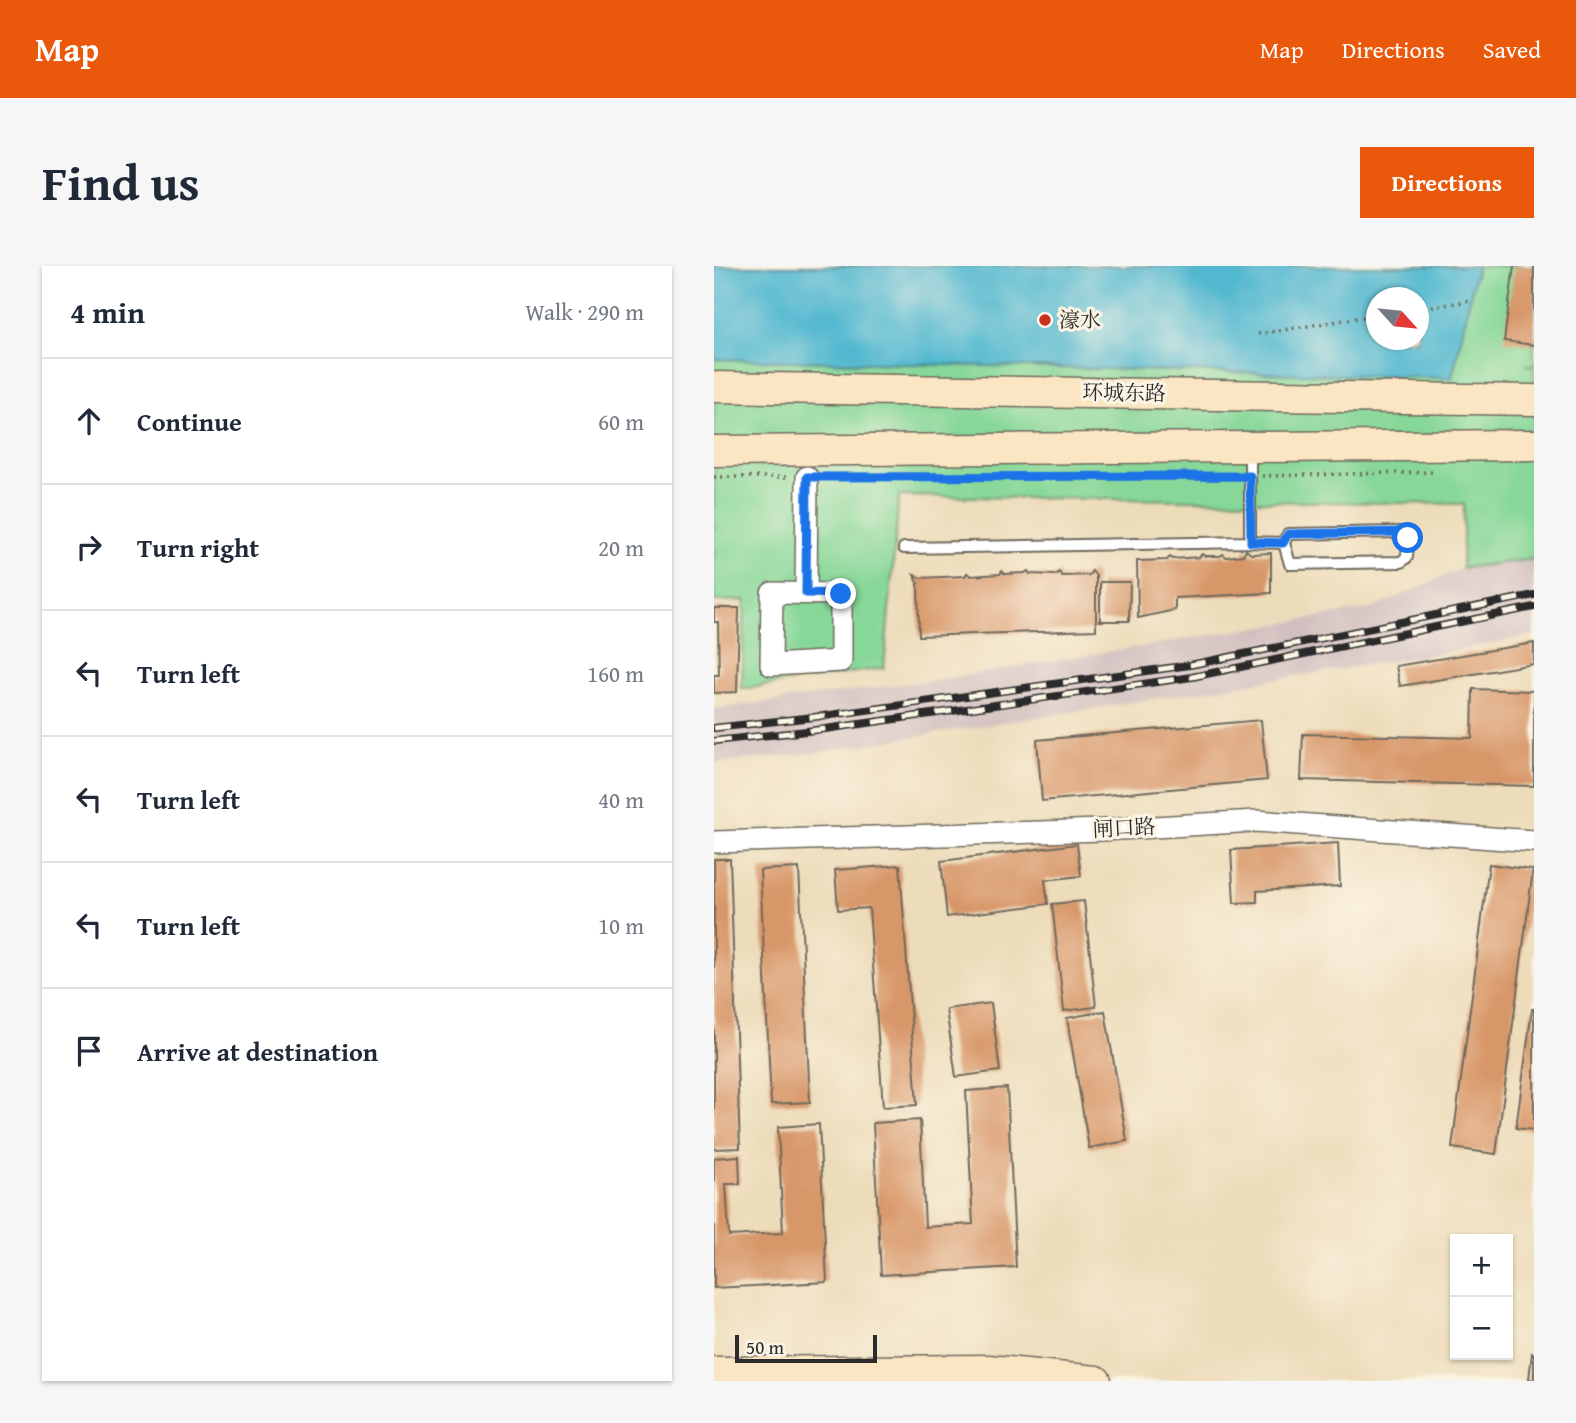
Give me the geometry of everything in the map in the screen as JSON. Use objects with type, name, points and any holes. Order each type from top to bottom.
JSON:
[{"type":"main road","name":"环城东路","points":[[714,387],[1534,400]]},
{"type":"main road","points":[[714,451],[1250,461],[1534,445]]},
{"type":"main road","points":[[714,1372],[988,1370],[1096,1381]]},
{"type":"street","points":[[806,593],[807,477]]},
{"type":"street","points":[[772,593],[806,593],[841,594],[841,661],[771,665],[772,593]]},
{"type":"street","name":"闸口路","points":[[714,842],[1090,830],[1256,821],[1534,841]]},
{"type":"lane","points":[[1250,461],[1251,542]]},
{"type":"lane","points":[[1400,532],[1408,538],[1407,557],[1401,562],[1290,564],[1283,543],[1288,534],[1400,532]]},
{"type":"lane","points":[[904,548],[1283,543]]},
{"type":"path","points":[[1429,307],[1469,301]]},
{"type":"path","points":[[1258,334],[1366,317]]},
{"type":"path","points":[[714,477],[807,477],[1250,461],[1434,472]]},
{"type":"shaded area","points":[[1534,559],[1534,635],[1447,652],[807,754],[714,763],[714,709],[951,678],[1373,608],[1462,568]]},
{"type":"green space","points":[[1477,266],[1534,266],[1534,365],[1525,365],[1534,366],[1534,559],[1462,568],[1464,504],[899,496],[884,668],[742,689],[745,600],[714,601],[714,359],[1452,378]]},
{"type":"water","name":"濠水","points":[[714,266],[1477,266],[1452,378],[714,359]]},
{"type":"building","points":[[1514,266],[1534,266],[1534,345],[1504,341]]},
{"type":"building","points":[[1246,550],[1251,554],[1271,553],[1271,593],[1175,598],[1175,610],[1138,618],[1137,561],[1199,557],[1202,554],[1223,554],[1226,557],[1243,555]]},
{"type":"building","points":[[1002,571],[1005,574],[1028,571],[1030,574],[1056,575],[1059,572],[1062,576],[1089,575],[1092,571],[1096,576],[1096,630],[919,636],[918,583],[914,575],[920,578],[965,576],[967,573],[971,576],[1000,574]]},
{"type":"building","points":[[1100,582],[1130,582],[1129,621],[1100,621]]},
{"type":"building","points":[[714,608],[739,608],[737,692],[714,693],[714,675],[719,675],[718,622],[714,622]]},
{"type":"building","points":[[1534,643],[1534,664],[1400,686],[1396,666]]},
{"type":"building","points":[[1473,689],[1534,691],[1534,786],[1301,780],[1303,734],[1472,738]]},
{"type":"building","points":[[1261,720],[1267,780],[1042,801],[1037,740]]},
{"type":"building","points":[[1338,843],[1340,886],[1257,891],[1257,902],[1234,903],[1231,850]]},
{"type":"building","points":[[1077,844],[1081,876],[1045,880],[1048,904],[947,917],[941,861]]},
{"type":"building","points":[[714,859],[730,859],[740,1148],[714,1149]]},
{"type":"building","points":[[1489,864],[1533,870],[1496,1154],[1452,1148]]},
{"type":"building","points":[[900,865],[917,1105],[883,1107],[869,908],[838,910],[835,870]]},
{"type":"building","points":[[799,868],[810,1102],[771,1104],[760,870]]},
{"type":"building","points":[[1084,901],[1096,1007],[1064,1011],[1052,904]]},
{"type":"building","points":[[991,1003],[1000,1071],[956,1077],[946,1009]]},
{"type":"building","points":[[1534,1009],[1534,1130],[1516,1128]]},
{"type":"building","points":[[1105,1011],[1127,1141],[1089,1148],[1067,1018]]},
{"type":"building","points":[[1007,1088],[1016,1267],[881,1275],[873,1123],[920,1120],[925,1227],[973,1224],[966,1091]]},
{"type":"building","points":[[819,1124],[827,1282],[714,1288],[714,1158],[739,1156],[740,1184],[726,1184],[729,1236],[783,1233],[778,1127]]},
{"type":"building","points":[[1532,1353],[1534,1354],[1534,1380],[1529,1379]]},
{"type":"railway","points":[[714,728],[823,716],[1190,665],[1534,595]]},
{"type":"railway","points":[[714,741],[825,729],[1192,677],[1534,607]]},
{"type":"place","name":"濠水","points":[[1045,320]]},
{"type":"route","points":[[841,594],[806,593],[807,477],[1250,476],[1251,542],[1283,543],[1288,534],[1400,532],[1408,538]]}]
